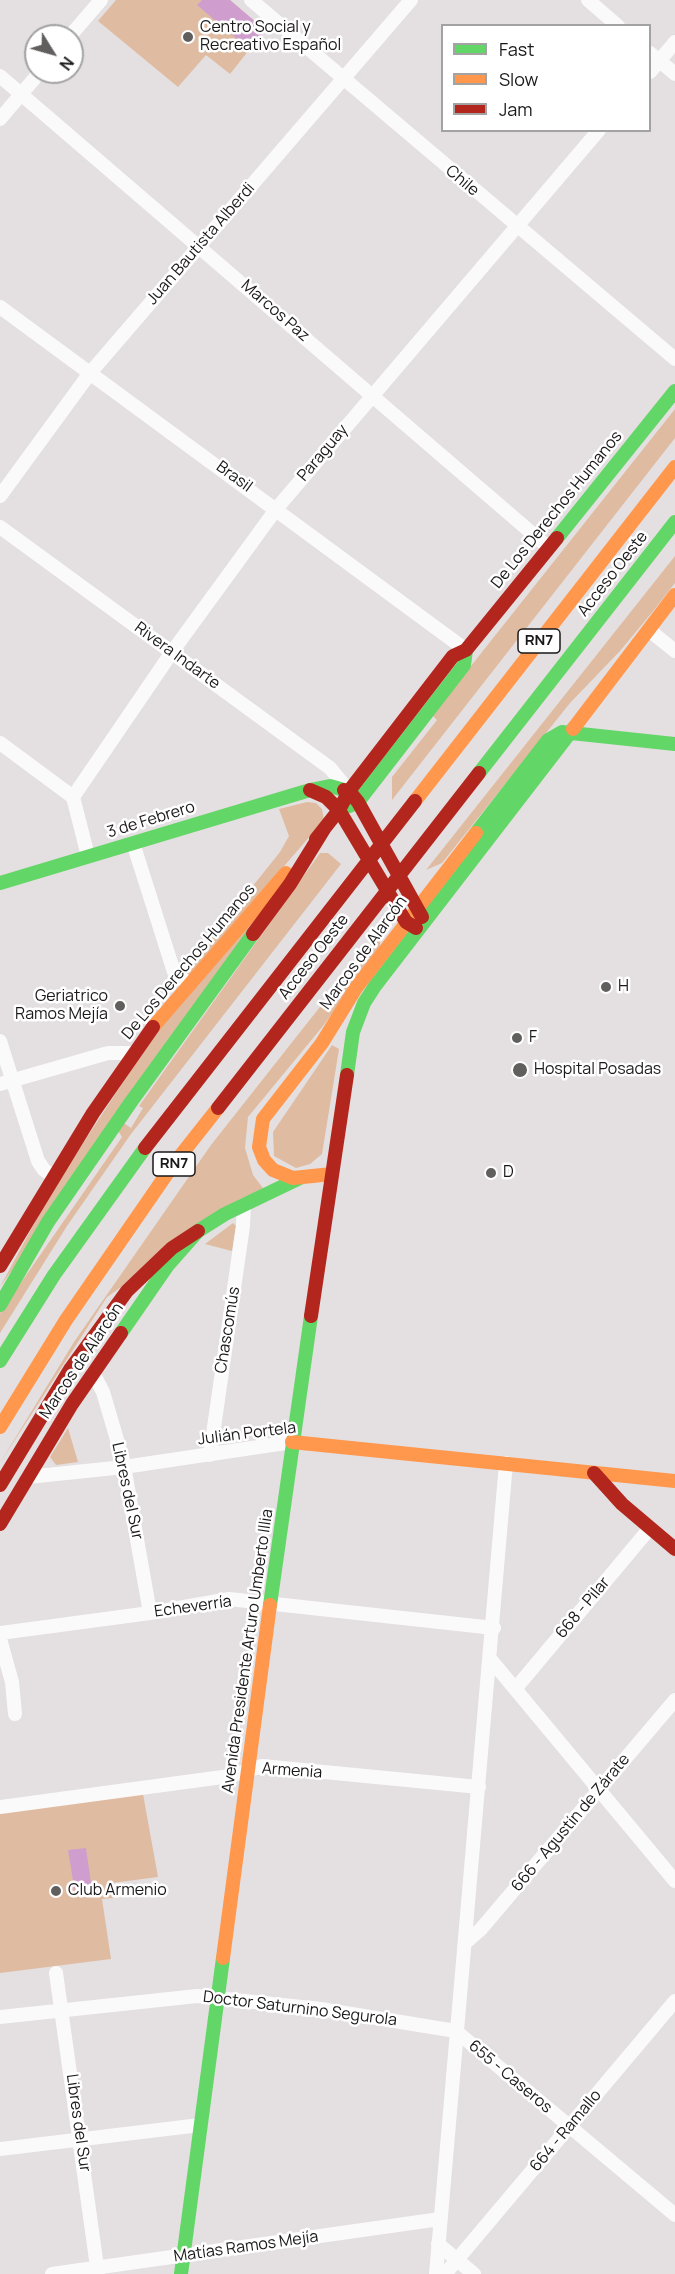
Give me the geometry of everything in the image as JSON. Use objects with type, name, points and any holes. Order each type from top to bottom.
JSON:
[{"type":"main road","name":"De Los Derechos Humanos","points":[[0,1266],[53,1176],[134,1053],[189,984],[324,829],[339,810],[349,791],[453,656],[466,650],[675,391]]},
{"type":"main road","name":"Acceso Oeste","points":[[0,1361],[61,1265],[142,1151],[675,467]]},
{"type":"main road","name":"Acceso Oeste","points":[[0,1427],[72,1310],[173,1165],[675,522]]},
{"type":"main road","name":"Marcos de Alarcón","points":[[301,1178],[280,1174],[264,1160],[258,1143],[262,1123],[322,1043],[356,988],[416,924],[570,732],[675,595]]},
{"type":"main road","name":"De Los Derechos Humanos","points":[[339,810],[357,802],[464,665],[466,650]]},
{"type":"main road","name":"Marcos de Alarcón","points":[[353,1032],[369,994],[416,924],[418,906],[548,740],[554,735],[570,732]]},
{"type":"main road","points":[[570,732],[675,744]]},
{"type":"main road","name":"3 de Febrero","points":[[0,883],[310,790],[330,786],[349,791]]},
{"type":"main road","points":[[310,790],[326,798],[339,810],[416,924]]},
{"type":"main road","points":[[349,791],[418,906]]},
{"type":"main road","points":[[0,1305],[48,1222],[131,1102],[290,884],[324,829]]},
{"type":"main road","name":"Avenida Presidente Arturo Umberto Illia","points":[[181,2274],[292,1442],[353,1032]]},
{"type":"main road","name":"Marcos de Alarcón","points":[[0,1524],[93,1373],[168,1265],[198,1232],[244,1205],[301,1178],[332,1174]]},
{"type":"main road","points":[[0,1485],[72,1368],[127,1291],[172,1248],[198,1232]]},
{"type":"main road","name":"Julián Portela","points":[[292,1442],[675,1481]]},
{"type":"main road","points":[[594,1473],[622,1504],[675,1549]]},
{"type":"street","points":[[80,24],[101,0]]},
{"type":"street","name":"Chile","points":[[251,0],[516,227],[675,359]]},
{"type":"street","name":"Juan Bautista Alberdi","points":[[0,495],[90,374],[411,0]]},
{"type":"street","points":[[588,0],[616,24]]},
{"type":"street","points":[[675,42],[654,57],[675,74]]},
{"type":"street","name":"Marcos Paz","points":[[0,76],[373,394],[548,547]]},
{"type":"street","points":[[0,118],[29,84]]},
{"type":"street","name":"Paraguay","points":[[73,797],[172,652],[277,508],[597,132]]},
{"type":"street","name":"Brasil","points":[[0,307],[277,508],[466,650]]},
{"type":"street","name":"Rivera Indarte","points":[[0,526],[330,768],[349,791]]},
{"type":"street","points":[[649,630],[675,651]]},
{"type":"street","points":[[0,743],[73,797],[88,856]]},
{"type":"street","points":[[133,843],[174,972],[189,984]]},
{"type":"street","points":[[0,1041],[6,1082],[38,1161],[44,1170],[53,1176]]},
{"type":"street","points":[[6,1082],[108,1053],[134,1053]]},
{"type":"street","name":"Chascomús","points":[[210,1455],[243,1226],[244,1205]]},
{"type":"street","name":"Libres del Sur","points":[[93,1373],[103,1392],[124,1467],[150,1613]]},
{"type":"street","name":"Julián Portela","points":[[28,1477],[124,1467],[292,1442]]},
{"type":"street","points":[[436,2274],[456,2031],[494,1628],[506,1463]]},
{"type":"street","name":"668 - Pilar","points":[[516,1688],[650,1528]]},
{"type":"street","name":"Echeverría","points":[[0,1633],[150,1613],[229,1599],[494,1628]]},
{"type":"street","points":[[0,1639],[12,1682],[15,1714]]},
{"type":"street","points":[[491,1659],[675,1881]]},
{"type":"street","name":"666 - Agustín de Zárate","points":[[465,1943],[481,1929],[675,1700]]},
{"type":"street","name":"Armenia","points":[[0,1807],[230,1776],[262,1766],[479,1787]]},
{"type":"street","name":"Libres del Sur","points":[[56,1973],[81,2138],[97,2271]]},
{"type":"street","name":"Doctor Saturnino Segurola","points":[[0,2018],[197,1996],[217,1996],[327,2010],[456,2031]]},
{"type":"street","name":"664 - Ramallo","points":[[445,2274],[675,2001]]},
{"type":"street","name":"655 - Caseros","points":[[456,2031],[675,2215]]},
{"type":"street","points":[[0,2149],[200,2125]]},
{"type":"street","name":"Matías Ramos Mejía","points":[[52,2274],[97,2271],[440,2219]]},
{"type":"street","points":[[438,2244],[474,2274]]},
{"type":"shaded area","name":"Centro Social y Recreativo Español","points":[[116,0],[230,0],[265,30],[230,74],[206,55],[178,87],[98,21]]},
{"type":"shaded area","points":[[202,0],[230,0],[265,30],[249,49],[197,5]]},
{"type":"shaded area","points":[[675,409],[675,438],[392,800],[392,777],[437,720],[432,715]]},
{"type":"shaded area","points":[[675,556],[675,583],[654,610],[620,651],[570,703],[442,863],[426,870]]},
{"type":"shaded area","points":[[307,802],[316,803],[322,809],[324,820],[189,976],[184,972],[280,852],[289,836],[279,809]]},
{"type":"shaded area","points":[[320,853],[328,853],[341,864],[131,1134],[67,1226],[0,1333],[0,1313],[122,1137],[117,1129],[122,1122],[131,1128],[143,1108],[139,1106]]},
{"type":"shaded area","points":[[289,879],[0,1287],[53,1189],[158,1029]]},
{"type":"shaded area","points":[[383,927],[379,949],[323,1026],[248,1117],[245,1148],[253,1175],[263,1188],[107,1297],[0,1463],[74,1342],[211,1145]]},
{"type":"shaded area","points":[[332,1045],[339,1049],[322,1154],[310,1164],[296,1168],[274,1156],[273,1132]]},
{"type":"shaded area","points":[[233,1223],[236,1226],[232,1251],[205,1244]]},
{"type":"shaded area","points":[[68,1428],[78,1462],[56,1465],[50,1457]]},
{"type":"shaded area","name":"Club Armenio","points":[[143,1794],[158,1877],[112,1883],[113,1898],[102,1899],[111,1959],[0,1973],[0,1812]]},
{"type":"shaded area","points":[[86,1848],[92,1890],[75,1893],[68,1850]]},
{"type":"traffic: fast","points":[[557,538],[675,391]]},
{"type":"traffic: fast","points":[[479,773],[675,522]]},
{"type":"traffic: fast","points":[[349,806],[358,802],[464,665],[466,650]]},
{"type":"traffic: fast","points":[[347,1075],[353,1032],[364,1003],[375,986],[573,729]]},
{"type":"traffic: fast","points":[[476,833],[548,740],[562,732],[675,744]]},
{"type":"traffic: fast","points":[[0,883],[310,790],[330,786],[344,790]]},
{"type":"traffic: fast","points":[[0,1305],[48,1222],[131,1102],[253,934]]},
{"type":"traffic: fast","points":[[0,1361],[54,1275],[145,1148]]},
{"type":"traffic: fast","points":[[121,1333],[168,1265],[198,1231],[225,1214],[300,1178]]},
{"type":"traffic: fast","points":[[270,1605],[311,1316]]},
{"type":"traffic: fast","points":[[181,2274],[223,1958]]},
{"type":"traffic: slow","points":[[415,801],[675,467]]},
{"type":"traffic: slow","points":[[573,729],[675,595]]},
{"type":"traffic: slow","points":[[332,1174],[293,1178],[273,1170],[264,1160],[259,1147],[263,1119],[322,1043],[356,988],[476,833]]},
{"type":"traffic: slow","points":[[153,1027],[286,873]]},
{"type":"traffic: slow","points":[[0,1427],[66,1320],[173,1165],[218,1108]]},
{"type":"traffic: slow","points":[[292,1442],[675,1481]]},
{"type":"traffic: slow","points":[[223,1958],[270,1605]]},
{"type":"traffic: jam","points":[[316,839],[339,810],[349,791],[453,656],[466,650],[557,538]]},
{"type":"traffic: jam","points":[[218,1108],[479,773]]},
{"type":"traffic: jam","points":[[310,790],[326,797],[339,810],[406,922],[416,928]]},
{"type":"traffic: jam","points":[[344,790],[349,791],[358,802],[422,917]]},
{"type":"traffic: jam","points":[[145,1148],[415,801]]},
{"type":"traffic: jam","points":[[253,934],[290,884],[324,829]]},
{"type":"traffic: jam","points":[[0,1266],[93,1113],[153,1027]]},
{"type":"traffic: jam","points":[[311,1316],[347,1075]]},
{"type":"traffic: jam","points":[[0,1485],[71,1368],[127,1291],[172,1248],[198,1231]]},
{"type":"traffic: jam","points":[[0,1524],[72,1404],[121,1333]]},
{"type":"traffic: jam","points":[[594,1473],[622,1504],[675,1549]]},
{"type":"place","name":"Centro Social y Recreativo Español","points":[[188,37]]},
{"type":"place","name":"H","points":[[606,987]]},
{"type":"place","name":"Geriatrico Ramos Mejía","points":[[120,1006]]},
{"type":"place","name":"F","points":[[517,1038]]},
{"type":"place","name":"Hospital Posadas","points":[[520,1070]]},
{"type":"place","name":"D","points":[[491,1173]]},
{"type":"place","name":"Club Armenio","points":[[56,1891]]}]
